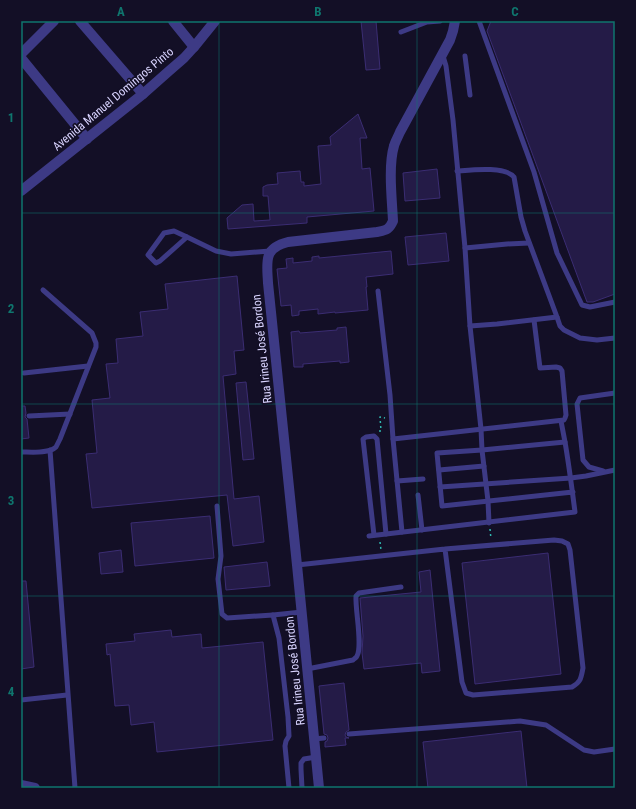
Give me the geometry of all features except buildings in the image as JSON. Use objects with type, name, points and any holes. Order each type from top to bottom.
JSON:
[{"type":"street","points":[[21,54],[54,21]]},
{"type":"street","points":[[80,21],[143,94]]},
{"type":"street","points":[[173,21],[194,46]]},
{"type":"street","name":"Avenida Manuel Domingos Pinto","points":[[21,191],[143,94],[184,58],[216,21]]},
{"type":"street","points":[[270,251],[275,247],[288,242],[377,232],[389,229],[393,221],[391,160],[393,146],[450,40],[454,21]]},
{"type":"street","points":[[21,58],[87,139]]},
{"type":"street","name":"Rua Irineu José Bordon","points":[[270,251],[267,264],[268,283],[307,669],[319,739],[316,757],[319,788]]},
{"type":"street","points":[[21,785],[35,788]]},
{"type":"lane","points":[[401,32],[427,22],[440,21]]},
{"type":"lane","points":[[479,21],[534,172],[557,254],[582,305],[590,307],[615,302]]},
{"type":"lane","points":[[442,55],[446,66],[449,88],[465,248],[470,326],[489,522]]},
{"type":"lane","points":[[465,56],[470,95]]},
{"type":"lane","points":[[457,171],[489,169],[512,173],[516,181],[521,217],[529,243],[560,326],[564,330],[580,338],[597,340],[615,338]]},
{"type":"lane","points":[[187,237],[156,263],[148,255],[164,233],[174,231],[187,237],[216,251],[231,254],[270,251]]},
{"type":"lane","points":[[465,248],[529,243]]},
{"type":"lane","points":[[21,452],[44,452],[55,447],[60,439],[96,347],[92,334],[44,290]]},
{"type":"lane","points":[[378,291],[390,395],[402,532]]},
{"type":"lane","points":[[470,326],[557,317]]},
{"type":"lane","points":[[393,438],[564,420],[566,415],[562,371],[560,368],[556,367],[540,368],[534,320]]},
{"type":"lane","points":[[24,373],[88,366]]},
{"type":"lane","points":[[605,472],[589,467],[583,460],[577,404],[580,398],[615,393]]},
{"type":"lane","points":[[29,416],[70,414]]},
{"type":"lane","points":[[386,534],[377,439],[374,436],[364,438],[374,535],[386,534],[575,512],[571,478],[561,421]]},
{"type":"lane","points":[[565,442],[438,453],[442,506],[573,492]]},
{"type":"lane","points":[[50,450],[75,788]]},
{"type":"lane","points":[[439,470],[484,466]]},
{"type":"lane","points":[[440,487],[571,478],[615,470]]},
{"type":"lane","points":[[397,482],[423,478]]},
{"type":"lane","points":[[418,495],[422,530]]},
{"type":"lane","points":[[216,506],[221,556],[218,579],[222,614],[227,618],[233,618],[302,612]]},
{"type":"lane","points":[[297,565],[445,549],[554,540],[562,541],[568,544],[570,550],[582,668],[582,676],[578,683],[572,687],[564,688],[473,695],[466,693],[462,682],[445,549]]},
{"type":"lane","points":[[307,669],[353,660],[357,656],[360,648],[356,612],[356,596],[359,593],[401,587]]},
{"type":"lane","points":[[273,615],[279,638],[288,716],[289,736],[285,746],[289,788]]},
{"type":"lane","points":[[21,700],[68,695]]},
{"type":"lane","points":[[349,734],[520,721],[546,725],[584,750],[594,752],[615,749]]},
{"type":"lane","points":[[302,788],[301,763],[304,759],[316,757]]},
{"type":"path","points":[[370,437],[370,432],[381,431],[380,417],[391,418]]},
{"type":"path","points":[[489,522],[491,545]]},
{"type":"path","points":[[374,535],[381,556]]}]
